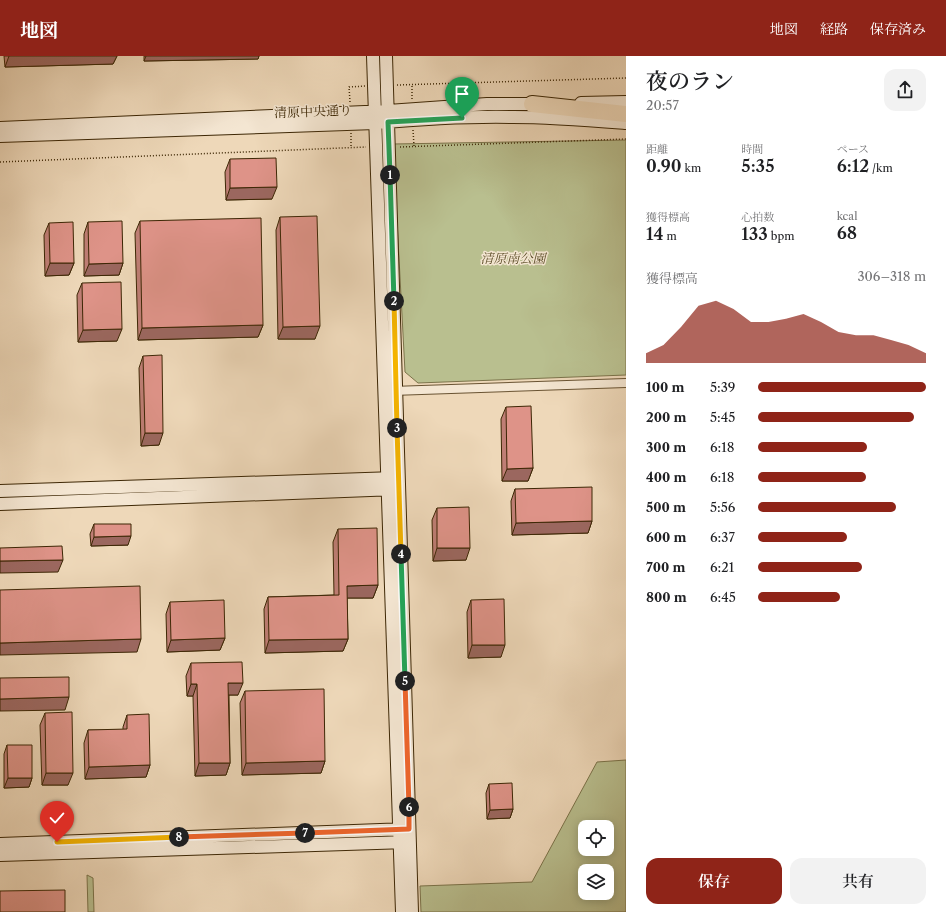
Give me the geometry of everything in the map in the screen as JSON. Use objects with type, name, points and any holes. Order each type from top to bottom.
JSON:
[{"type":"highway","points":[[532,104],[626,114]]},
{"type":"highway","points":[[573,119],[626,119]]},
{"type":"street","points":[[373,56],[375,117],[391,391]]},
{"type":"street","points":[[386,56],[391,391],[404,829],[412,912]]},
{"type":"street","name":"清原中央通り","points":[[0,136],[375,117],[487,104],[626,102]]},
{"type":"street","name":"清原中央通り","points":[[388,116],[573,119],[626,123]]},
{"type":"street","name":"清原中央通り","points":[[0,128],[375,117]]},
{"type":"street","points":[[391,391],[626,384]]},
{"type":"street","points":[[0,491],[394,483]]},
{"type":"street","points":[[0,504],[394,483]]},
{"type":"street","points":[[0,844],[404,829]]},
{"type":"street","points":[[0,855],[405,842]]},
{"type":"street","points":[[402,912],[405,842]]},
{"type":"path","points":[[394,85],[626,78]]},
{"type":"path","points":[[412,85],[412,102]]},
{"type":"path","points":[[350,106],[349,87],[367,86]]},
{"type":"path","points":[[413,128],[414,146]]},
{"type":"path","points":[[351,129],[351,147]]},
{"type":"path","points":[[394,147],[626,138]]},
{"type":"path","points":[[0,162],[370,147]]},
{"type":"green space","name":"清原南公園","points":[[626,140],[626,375],[418,383],[405,372],[393,144]]},
{"type":"green space","points":[[626,760],[626,912],[421,912],[420,886],[532,882],[597,762]]},
{"type":"green space","points":[[87,875],[93,878],[94,912],[88,912]]},
{"type":"building","points":[[276,158],[277,187],[230,188],[230,159]]},
{"type":"building","points":[[317,216],[320,326],[283,327],[280,217]]},
{"type":"building","points":[[261,218],[263,325],[142,328],[140,221]]},
{"type":"building","points":[[122,221],[123,263],[89,264],[88,222]]},
{"type":"building","points":[[73,222],[74,263],[50,263],[49,223]]},
{"type":"building","points":[[121,282],[122,329],[83,330],[82,283]]},
{"type":"building","points":[[162,355],[163,433],[145,433],[143,356]]},
{"type":"building","points":[[531,406],[533,468],[507,469],[506,407]]},
{"type":"building","points":[[592,487],[592,521],[516,523],[515,489]]},
{"type":"building","points":[[469,507],[470,548],[437,548],[437,508]]},
{"type":"building","points":[[94,524],[131,524],[131,536],[94,537]]},
{"type":"building","points":[[377,528],[378,585],[347,586],[348,639],[269,640],[268,597],[339,595],[338,529]]},
{"type":"building","points":[[62,546],[63,560],[0,561],[0,548]]},
{"type":"building","points":[[140,586],[141,639],[0,643],[0,590]]},
{"type":"building","points":[[504,599],[505,645],[472,645],[471,600]]},
{"type":"building","points":[[224,600],[225,638],[171,640],[170,602]]},
{"type":"building","points":[[242,662],[243,683],[228,683],[230,763],[199,763],[197,684],[191,684],[191,663]]},
{"type":"building","points":[[69,677],[69,697],[0,699],[0,678]]},
{"type":"building","points":[[324,689],[325,761],[246,763],[245,691]]},
{"type":"building","points":[[72,712],[73,773],[46,773],[45,713]]},
{"type":"building","points":[[149,714],[150,765],[89,767],[88,730],[127,729],[127,715]]},
{"type":"building","points":[[7,745],[32,745],[32,778],[8,778]]},
{"type":"building","points":[[512,783],[513,809],[490,810],[489,784]]},
{"type":"building","points":[[65,890],[65,912],[0,912],[0,891]]},
{"type":"route","points":[[57,842],[409,829],[388,122],[462,118]]}]
